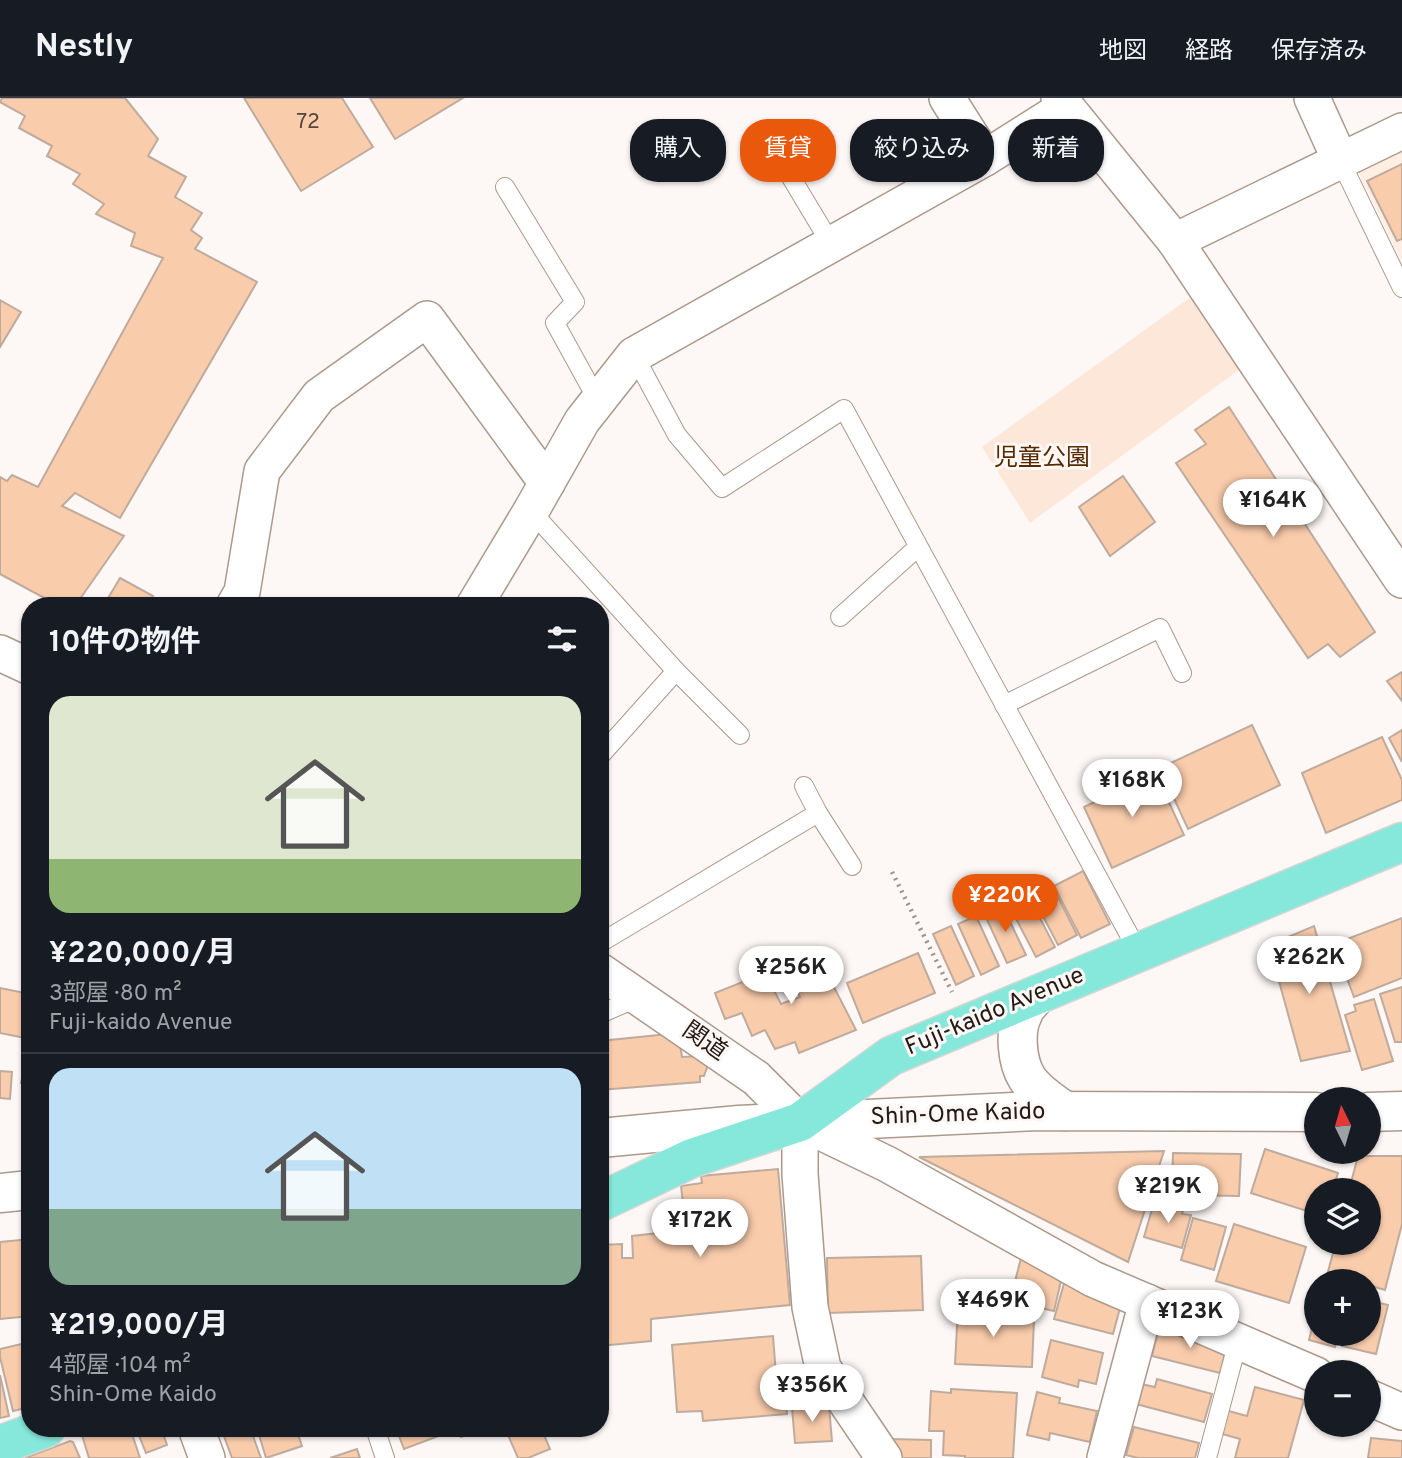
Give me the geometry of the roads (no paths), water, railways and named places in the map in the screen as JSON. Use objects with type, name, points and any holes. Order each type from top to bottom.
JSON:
[{"type":"main road","name":"Fuji-kaido Avenue","points":[[609,1198],[692,1158],[800,1122],[891,1056],[1402,842]]},
{"type":"main road","points":[[1036,996],[1023,1014],[1017,1037],[1019,1055],[1027,1078],[1043,1096],[1065,1111]]},
{"type":"main road","name":"Shin-Ome Kaido","points":[[609,1137],[738,1125],[1065,1111],[1304,1112]]},
{"type":"main road","points":[[1381,1112],[1402,1111]]},
{"type":"main road","points":[[0,1193],[21,1191]]},
{"type":"main road","points":[[0,1445],[22,1437]]},
{"type":"street","points":[[947,98],[960,119]]},
{"type":"street","points":[[1312,98],[1340,160]]},
{"type":"street","points":[[994,152],[1063,102],[1175,241],[1402,580]]},
{"type":"street","points":[[1175,241],[1402,131]]},
{"type":"street","points":[[479,597],[582,421],[634,355],[942,182]]},
{"type":"street","points":[[239,597],[262,471],[319,396],[427,318],[539,497]]},
{"type":"street","points":[[0,653],[21,663]]},
{"type":"street","name":"関道","points":[[609,977],[756,1078],[800,1122],[887,1164],[1093,1279],[1304,1370]]},
{"type":"street","points":[[800,1122],[800,1174],[810,1307],[823,1368],[884,1458]]},
{"type":"street","points":[[1105,1458],[1147,1302]]},
{"type":"street","points":[[1381,1403],[1402,1412]]},
{"type":"street","points":[[199,1437],[206,1458]]},
{"type":"lane","points":[[1340,160],[1402,288]]},
{"type":"lane","points":[[794,182],[831,244]]},
{"type":"lane","points":[[505,187],[575,302],[555,323],[598,401]]},
{"type":"lane","points":[[634,355],[677,435],[722,488],[844,409],[1139,953]]},
{"type":"lane","points":[[539,497],[676,671],[740,734]]},
{"type":"lane","points":[[840,617],[918,547]]},
{"type":"lane","points":[[1004,705],[1160,628],[1182,673]]},
{"type":"lane","points":[[609,746],[676,671]]},
{"type":"lane","points":[[804,786],[852,866]]},
{"type":"lane","points":[[609,938],[818,813]]},
{"type":"lane","points":[[609,1010],[639,997]]},
{"type":"lane","points":[[1207,1458],[1238,1341]]},
{"type":"lane","points":[[378,1437],[385,1458]]},
{"type":"park label","name":"児童公園","points":[[1042,459]]}]
